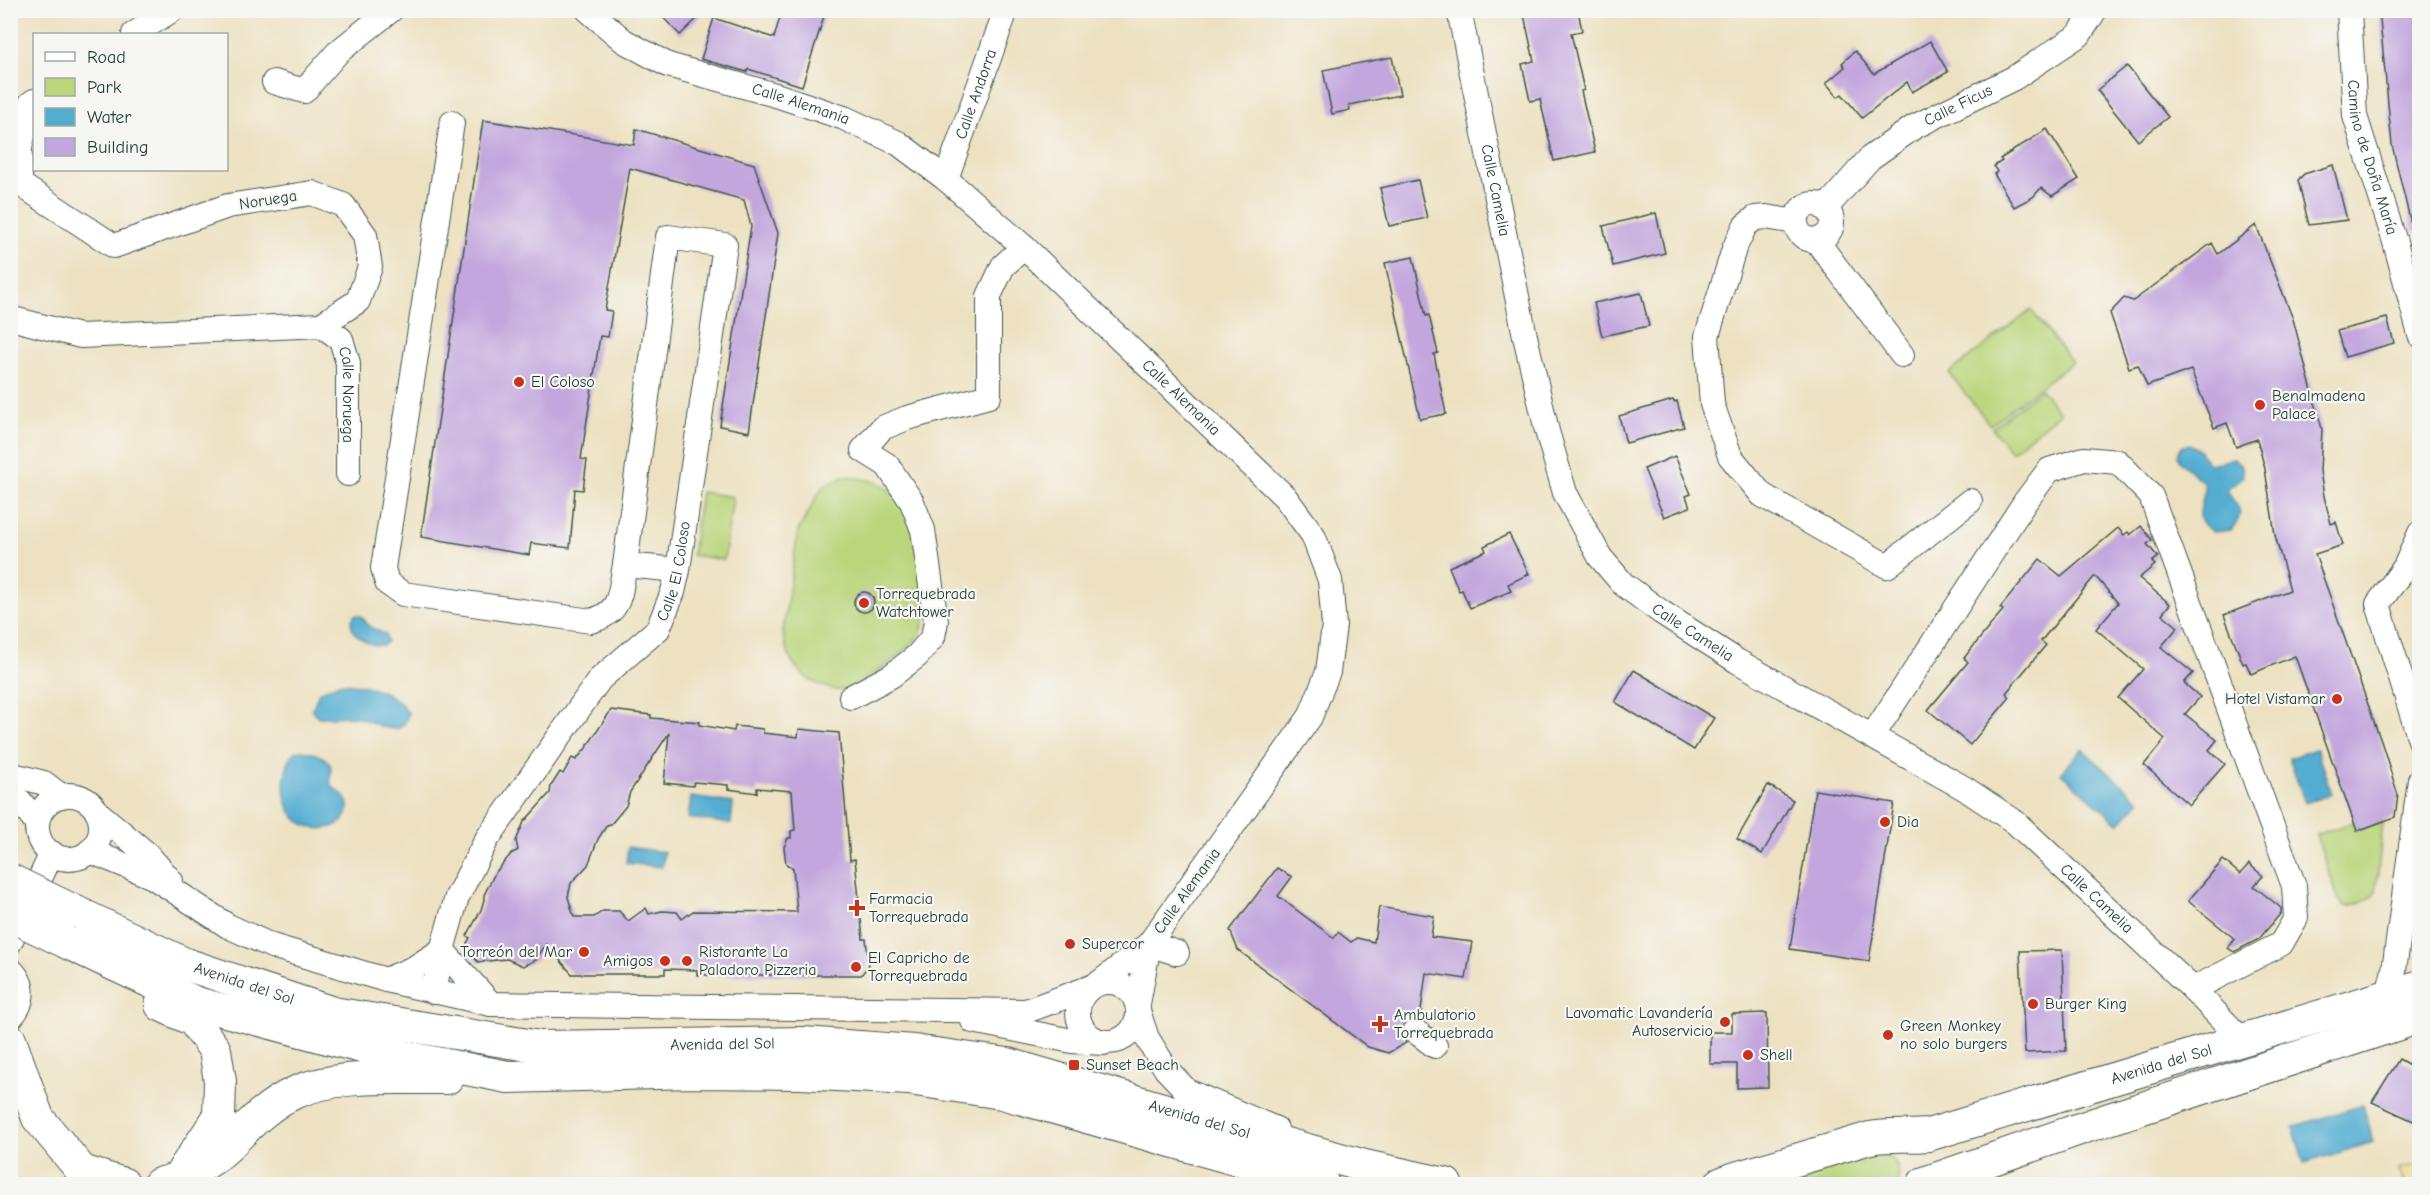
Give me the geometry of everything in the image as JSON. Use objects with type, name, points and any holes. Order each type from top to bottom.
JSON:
[{"type":"main road","name":"Avenida del Sol","points":[[10,880],[185,964],[333,1013],[540,1047],[804,1043],[914,1051],[1008,1064],[1361,1165],[1446,1185]]},
{"type":"main road","name":"Avenida del Sol","points":[[10,915],[65,951],[196,1003],[384,1053],[508,1077],[693,1072],[801,1072],[909,1079],[1002,1093],[1323,1185]]},
{"type":"main road","points":[[10,935],[65,951],[193,1020],[215,1050],[220,1081],[219,1117],[168,1182]]},
{"type":"main road","name":"Avenida del Sol","points":[[1720,1185],[1732,1179],[1870,1138],[1887,1134],[1903,1137],[1928,1136],[2420,986]]},
{"type":"main road","points":[[1903,1137],[1920,1161],[1923,1184],[2097,1123],[2420,1017]]},
{"type":"main road","points":[[10,1040],[38,1118],[82,1171],[124,1185]]},
{"type":"main road","points":[[168,1182],[225,1149],[253,1120],[292,1094],[322,1083],[348,1080],[508,1077]]},
{"type":"street","points":[[136,33],[172,10]]},
{"type":"street","points":[[274,82],[304,91],[338,52],[391,10]]},
{"type":"street","name":"Calle Alemania","points":[[588,10],[624,41],[668,65],[779,96],[844,118],[898,143],[946,179],[1024,247],[1285,497],[1313,535],[1330,580],[1335,625],[1328,672],[1310,717],[1287,752],[1149,944],[1138,1009]]},
{"type":"street","name":"Calle Andorra","points":[[946,179],[1006,10]]},
{"type":"street","name":"Calle Camelia","points":[[1459,10],[1525,336],[1547,432],[1565,493],[1600,557],[1623,584],[1661,612],[1737,660],[1964,788],[2015,822],[2193,989],[2241,1039]]},
{"type":"street","name":"Calle Ficus","points":[[1825,209],[1870,158],[1914,127],[2014,78],[2079,35],[2095,10]]},
{"type":"street","name":"Camino de Doña María","points":[[2349,10],[2355,116],[2395,242],[2420,335]]},
{"type":"street","name":"Noruega","points":[[33,101],[21,148],[20,184],[114,246],[228,206],[312,193],[343,206],[365,235],[370,267],[358,301],[321,325]]},
{"type":"street","points":[[452,123],[383,568],[387,583],[403,594],[591,621],[606,617],[617,604],[625,565],[675,581]]},
{"type":"street","points":[[1814,204],[1825,209],[1831,219],[1830,230],[1826,234],[1816,240],[1800,234],[1796,217],[1803,207],[1814,204]]},
{"type":"street","points":[[1796,222],[1766,217],[1755,218],[1745,226],[1734,249],[1707,336],[1712,404],[1730,456],[1762,495],[1887,566],[1970,501]]},
{"type":"street","name":"Calle El Coloso","points":[[434,992],[442,950],[458,897],[487,839],[600,679],[658,629],[675,581],[725,245],[668,237],[625,565]]},
{"type":"street","points":[[1816,240],[1902,355]]},
{"type":"street","points":[[851,697],[891,676],[917,656],[933,637],[936,621],[923,530],[912,502],[887,465],[864,450],[882,429],[907,418],[989,396],[989,296],[1003,266],[1024,247]]},
{"type":"street","points":[[10,318],[80,336],[321,325]]},
{"type":"street","name":"Calle Noruega","points":[[321,325],[341,339],[348,363],[348,474]]},
{"type":"street","points":[[1873,735],[2025,502],[2049,470],[2084,459],[2118,462],[2151,496],[2294,886],[2296,918],[2280,944],[2193,989]]},
{"type":"street","points":[[2420,533],[2405,567],[2378,604],[2420,740]]},
{"type":"street","points":[[10,774],[44,783],[61,796]]},
{"type":"street","points":[[2388,995],[2394,970],[2420,780]]},
{"type":"street","points":[[10,796],[20,801],[37,823],[40,840],[52,854],[71,858],[90,851],[96,843],[100,832],[97,812]]},
{"type":"street","points":[[37,823],[45,806],[61,796],[77,796],[92,805],[97,812],[147,854],[189,901]]},
{"type":"street","points":[[90,851],[153,877],[228,926],[272,946],[386,980],[491,1004],[1026,1011],[1094,986],[1117,983],[1126,988],[1138,1009],[1147,1038],[1166,1069],[1187,1092],[1361,1165]]},
{"type":"street","points":[[10,942],[52,854]]},
{"type":"street","points":[[1104,1043],[1086,1034],[1080,1025],[1078,1005],[1082,996],[1149,944],[1177,953]]},
{"type":"street","points":[[386,980],[414,968],[442,950],[491,1004]]},
{"type":"street","points":[[10,969],[21,983],[23,992],[18,1011],[10,1018]]},
{"type":"street","points":[[912,1008],[1072,1041],[1104,1043],[1124,1039],[1132,1032],[1137,1024],[1138,1009]]},
{"type":"street","points":[[1415,1031],[1435,1046]]},
{"type":"green space","points":[[2031,310],[2072,362],[1990,425],[1949,373]]},
{"type":"green space","points":[[2041,389],[2060,413],[2011,452],[1992,428]]},
{"type":"green space","points":[[843,476],[869,480],[884,486],[896,497],[905,511],[917,545],[925,615],[920,634],[904,651],[883,668],[860,682],[839,690],[819,685],[796,667],[787,651],[783,631],[798,531],[823,486]]},
{"type":"green space","points":[[701,492],[733,497],[724,560],[692,555]]},
{"type":"green space","points":[[2354,822],[2357,831],[2383,822],[2376,891],[2362,902],[2344,906],[2338,898],[2316,835]]},
{"type":"green space","points":[[1883,1154],[1892,1159],[1897,1166],[1899,1175],[1897,1184],[1764,1184]]},
{"type":"sand","points":[[2419,1164],[2419,1184],[2404,1184],[2399,1169]]},
{"type":"water","points":[[2189,444],[2200,450],[2209,464],[2234,459],[2242,466],[2243,477],[2227,490],[2240,512],[2231,530],[2213,532],[2201,520],[2203,482],[2179,461],[2177,456],[2181,447]]},
{"type":"water","points":[[355,615],[361,616],[370,627],[385,634],[387,641],[384,645],[371,644],[359,637],[352,627]]},
{"type":"water","points":[[339,683],[378,689],[395,698],[408,713],[405,722],[394,729],[356,717],[318,717],[312,710],[319,692]]},
{"type":"water","points":[[2082,749],[2140,801],[2119,824],[2061,773]]},
{"type":"water","points":[[2316,749],[2332,794],[2305,803],[2289,758]]},
{"type":"water","points":[[301,750],[321,756],[329,762],[331,784],[346,799],[348,809],[343,821],[337,825],[324,829],[310,827],[300,822],[292,814],[287,804],[284,783],[286,772],[294,752]]},
{"type":"water","points":[[691,797],[733,803],[731,824],[688,818]]},
{"type":"water","points":[[628,847],[664,852],[662,867],[626,863]]},
{"type":"water","points":[[2363,1105],[2374,1142],[2304,1163],[2293,1127]]},
{"type":"building","points":[[656,10],[706,10],[680,35]]},
{"type":"building","points":[[782,10],[826,10],[802,86],[748,69],[747,72],[701,59],[714,18],[774,38]]},
{"type":"building","points":[[1523,10],[1578,10],[1582,31],[1571,33],[1595,152],[1554,161],[1540,99],[1530,101],[1522,64],[1534,61]]},
{"type":"building","points":[[2379,10],[2420,10],[2420,231],[2413,232],[2392,145]]},
{"type":"building","points":[[1930,41],[1948,72],[1912,92],[1907,82],[1862,118],[1842,94],[1838,97],[1826,83],[1845,67],[1842,63],[1855,51],[1874,74]]},
{"type":"building","points":[[1392,57],[1400,95],[1349,105],[1350,110],[1332,114],[1323,70]]},
{"type":"building","points":[[2127,66],[2168,117],[2138,141],[2097,90]]},
{"type":"building","name":"El Coloso","points":[[483,120],[634,145],[636,129],[754,164],[778,233],[749,432],[720,426],[751,226],[744,200],[630,168],[605,310],[612,311],[608,337],[600,336],[581,459],[587,460],[583,490],[575,489],[570,548],[531,543],[529,555],[421,537]]},
{"type":"building","points":[[2047,129],[2079,179],[2052,196],[2041,188],[2033,197],[2014,207],[1994,174],[1997,172],[1994,166],[2002,161],[2000,159]]},
{"type":"building","points":[[2333,165],[2347,220],[2309,225],[2298,180],[2304,174]]},
{"type":"building","points":[[1418,180],[1427,218],[1389,226],[1380,188]]},
{"type":"building","points":[[1656,213],[1665,253],[1613,266],[1603,226]]},
{"type":"building","name":"Benalmadena Palace","points":[[2256,225],[2293,319],[2322,429],[2320,471],[2324,496],[2331,524],[2336,522],[2343,545],[2315,554],[2398,795],[2395,817],[2357,831],[2295,656],[2251,674],[2246,663],[2243,664],[2224,615],[2290,590],[2275,535],[2265,469],[2257,439],[2236,447],[2227,423],[2214,428],[2191,370],[2147,386],[2138,365],[2129,368],[2110,313],[2124,298],[2133,301],[2212,243],[2218,254]]},
{"type":"building","points":[[1413,257],[1426,316],[1429,315],[1438,353],[1434,354],[1446,414],[1420,419],[1385,263]]},
{"type":"building","points":[[1641,293],[1649,326],[1602,336],[1594,303]]},
{"type":"building","points":[[2387,318],[2394,343],[2345,357],[2337,331]]},
{"type":"building","points":[[1673,400],[1677,401],[1684,427],[1626,443],[1619,416]]},
{"type":"building","points":[[1675,456],[1691,494],[1686,496],[1690,507],[1664,517],[1644,469]]},
{"type":"building","points":[[2141,526],[2152,540],[2147,544],[2158,557],[2152,562],[2155,565],[2139,578],[2170,604],[2162,614],[2178,627],[2161,647],[2193,673],[2184,683],[2200,697],[2185,714],[2217,740],[2209,750],[2225,764],[2189,805],[2144,765],[2165,739],[2118,698],[2143,669],[2096,629],[2118,603],[2095,576],[2041,641],[2046,645],[2006,693],[2010,697],[1970,745],[1928,710],[1968,662],[1964,658],[2003,610],[2000,608],[2040,559],[2061,576],[2118,528],[2124,535],[2128,532],[2130,535]]},
{"type":"building","points":[[1509,534],[1529,574],[1508,584],[1511,591],[1470,608],[1462,590],[1459,591],[1449,567],[1486,551],[1484,546]]},
{"type":"building","name":"Torrequebrada Watchtower","points":[[864,592],[871,595],[874,602],[871,609],[864,612],[857,609],[854,602],[857,595]]},
{"type":"building","points":[[1634,670],[1714,718],[1694,750],[1615,702]]},
{"type":"building","points":[[611,710],[651,715],[651,718],[700,722],[699,725],[734,731],[735,726],[763,729],[763,733],[798,737],[799,729],[839,733],[850,860],[855,859],[863,939],[866,939],[869,965],[861,975],[697,975],[697,970],[665,969],[665,974],[572,974],[546,944],[536,960],[523,966],[507,959],[478,962],[474,957],[467,956],[467,943],[470,938],[467,936],[481,910],[484,895],[495,873],[511,854],[518,850],[516,841],[524,822],[550,793],[551,786],[560,772],[563,774],[572,758],[576,760]],"holes":[[[669,733],[664,783],[693,786],[694,782],[728,785],[728,789],[757,793],[757,788],[792,791],[795,830],[791,831],[791,838],[788,838],[784,847],[786,864],[793,868],[797,912],[693,911],[682,919],[677,912],[662,911],[649,914],[646,908],[628,921],[619,911],[603,911],[594,917],[574,917],[568,897],[571,883],[588,865],[598,839],[607,825],[611,824],[626,806],[630,792]]]},
{"type":"building","points":[[1768,785],[1793,800],[1762,854],[1737,839]]},
{"type":"building","points":[[1815,790],[1894,803],[1869,961],[1790,949]]},
{"type":"building","points":[[2223,860],[2240,874],[2249,864],[2263,876],[2254,886],[2281,908],[2281,913],[2259,939],[2234,952],[2228,948],[2235,939],[2188,901]]},
{"type":"building","points":[[1277,868],[1292,877],[1278,896],[1334,938],[1338,932],[1351,942],[1357,938],[1374,942],[1379,907],[1434,916],[1431,937],[1472,942],[1466,979],[1426,973],[1420,1018],[1409,1018],[1401,1029],[1406,1043],[1388,1053],[1368,1047],[1238,950],[1230,930]]},
{"type":"building","points":[[2062,950],[2066,1051],[2025,1053],[2020,951]]},
{"type":"building","points":[[1767,1013],[1768,1087],[1737,1088],[1737,1064],[1710,1064],[1710,1032],[1732,1032],[1732,1014]]},
{"type":"building","points":[[2399,1059],[2420,1071],[2420,1124],[2372,1102]]},
{"type":"place","name":"El Coloso","points":[[519,382]]},
{"type":"place","name":"Benalmadena Palace","points":[[2260,405]]},
{"type":"place","name":"Torrequebrada Watchtower","points":[[864,603]]},
{"type":"place","name":"Hotel Vistamar","points":[[2337,699]]},
{"type":"place","name":"Dia","points":[[1885,822]]},
{"type":"place","name":"Farmacia Torrequebrada","points":[[857,908]]},
{"type":"place","name":"Supercor","points":[[1070,944]]},
{"type":"place","name":"Torreón del Mar","points":[[584,952]]},
{"type":"place","name":"Amigos","points":[[665,961]]},
{"type":"place","name":"Ristorante La Paladoro Pizzeria","points":[[687,961]]},
{"type":"place","name":"El Capricho de Torrequebrada","points":[[856,967]]},
{"type":"place","name":"Burger King","points":[[2033,1004]]},
{"type":"place","name":"Lavomatic Lavandería Autoservicio","points":[[1725,1022]]},
{"type":"place","name":"Ambulatorio Torrequebrada","points":[[1380,1024]]},
{"type":"place","name":"Green Monkey no solo burgers","points":[[1888,1035]]},
{"type":"place","name":"Shell","points":[[1748,1055]]},
{"type":"place","name":"Sunset Beach","points":[[1074,1065]]}]
